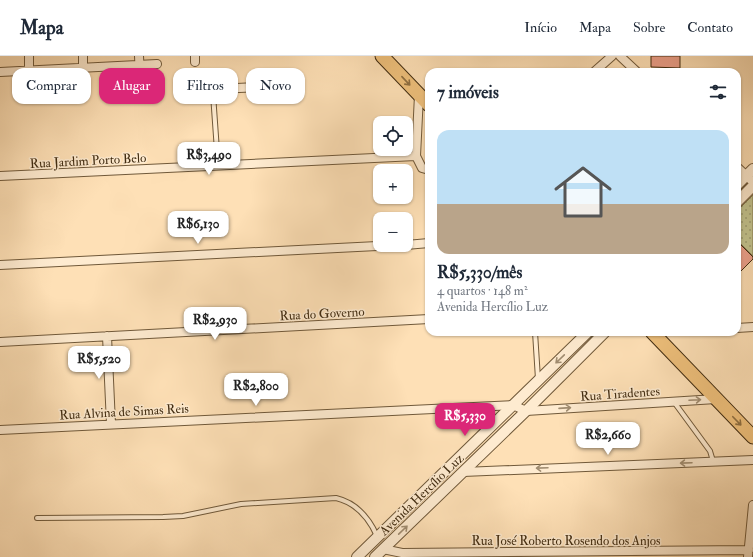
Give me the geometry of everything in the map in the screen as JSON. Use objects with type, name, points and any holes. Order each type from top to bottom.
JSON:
[{"type":"main road","points":[[382,56],[425,101]]},
{"type":"main road","points":[[656,336],[753,437]]},
{"type":"street","points":[[29,56],[30,68]]},
{"type":"street","points":[[83,56],[83,68],[139,60],[157,64]]},
{"type":"street","points":[[598,68],[612,56]]},
{"type":"street","points":[[620,56],[632,68]]},
{"type":"street","points":[[0,72],[12,72]]},
{"type":"street","points":[[419,96],[416,156],[422,168],[425,169]]},
{"type":"street","name":"Rua Jardim Porto Belo","points":[[0,176],[416,156]]},
{"type":"street","points":[[741,169],[751,175],[741,182]]},
{"type":"street","points":[[741,198],[753,186]]},
{"type":"street","points":[[413,244],[425,243]]},
{"type":"street","points":[[0,265],[373,246]]},
{"type":"street","name":"Rua do Governo","points":[[0,342],[425,319]]},
{"type":"street","points":[[741,328],[753,327]]},
{"type":"street","points":[[108,336],[111,424]]},
{"type":"street","name":"Avenida Hercílio Luz","points":[[357,557],[584,336]]},
{"type":"street","name":"Avenida Hercílio Luz","points":[[375,557],[526,411],[600,336]]},
{"type":"street","name":"Rua Tiradentes","points":[[526,411],[716,399]]},
{"type":"street","points":[[513,406],[526,411]]},
{"type":"street","name":"Rua Alvina de Simas Reis","points":[[0,430],[513,406]]},
{"type":"street","points":[[463,472],[753,460]]},
{"type":"street","points":[[749,554],[753,505]]},
{"type":"street","name":"Rua José Roberto Rosendo dos Anjos","points":[[383,549],[402,553],[749,554]]},
{"type":"lane","points":[[214,104],[218,166]]},
{"type":"lane","points":[[535,336],[538,381]]},
{"type":"lane","points":[[674,402],[710,451],[713,462]]},
{"type":"lane","points":[[38,518],[183,516],[241,504],[336,498],[348,501],[370,520],[377,537]]},
{"type":"green space","points":[[753,195],[753,256],[741,244],[741,207]]},
{"type":"building","points":[[651,56],[680,56],[680,68],[651,67]]},
{"type":"building","points":[[741,245],[753,257],[753,259],[741,271]]}]
